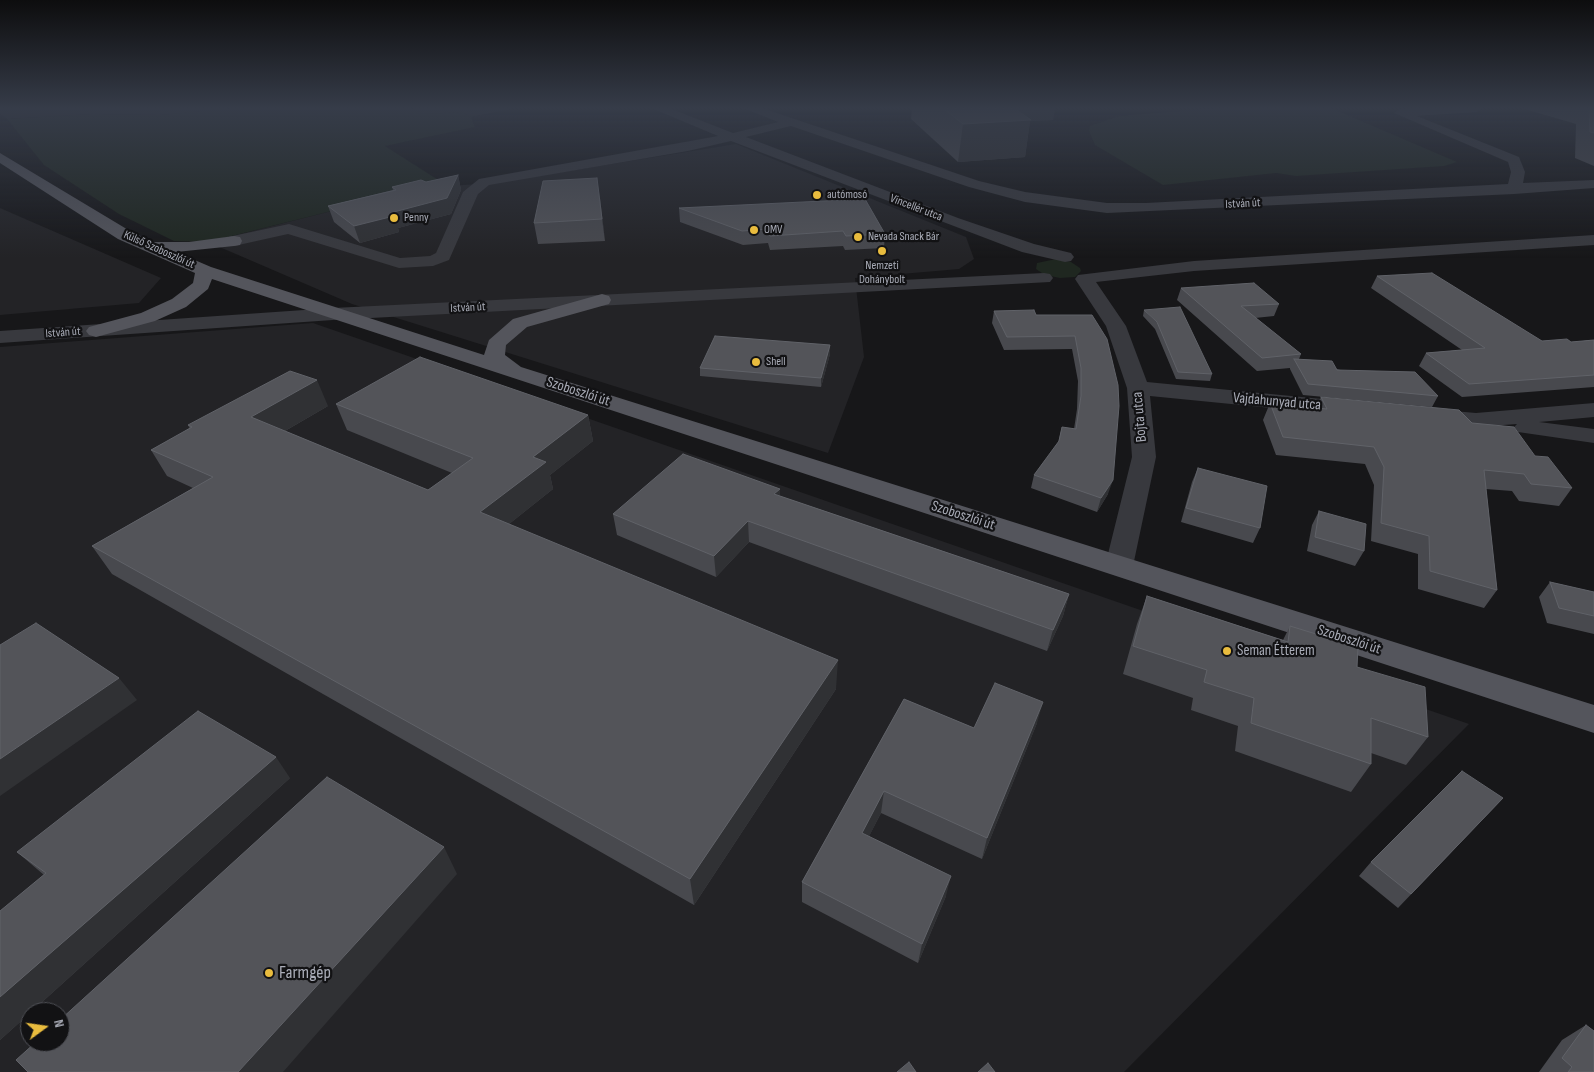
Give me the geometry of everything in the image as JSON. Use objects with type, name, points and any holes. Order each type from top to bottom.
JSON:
[{"type":"main road","name":"Külső Szoboszlói út","points":[[2,158],[87,213],[141,243],[205,270],[333,314]]},
{"type":"main road","points":[[141,243],[189,247],[234,241]]},
{"type":"main road","points":[[228,278],[214,268],[214,262],[217,253],[234,241]]},
{"type":"main road","points":[[96,330],[148,317],[179,303],[201,285],[205,270]]},
{"type":"main road","points":[[514,372],[502,364],[494,355],[496,344],[504,335],[520,323],[602,300]]},
{"type":"main road","name":"Szoboszlói út","points":[[333,314],[1594,719]]},
{"type":"street","points":[[234,241],[289,229],[399,263],[433,261],[444,256],[471,192],[484,182],[621,158]]},
{"type":"street","name":"Vincellér utca","points":[[786,158],[1028,248],[1065,256]]},
{"type":"street","name":"István út","points":[[896,158],[974,184],[1025,197],[1107,208],[1146,208],[1514,190],[1594,184]]},
{"type":"street","points":[[1509,158],[1577,185]]},
{"type":"street","points":[[1514,160],[1518,172],[1514,190]]},
{"type":"street","name":"Vincellér utca","points":[[952,221],[1000,244],[1029,262],[1028,266],[1032,272],[1070,277]]},
{"type":"street","points":[[936,282],[985,269],[994,259],[987,244],[952,221]]},
{"type":"street","name":"István út","points":[[0,337],[333,314],[936,282],[1070,277],[1194,266],[1594,240]]},
{"type":"street","name":"István út","points":[[936,282],[1029,262],[1043,256],[1065,256]]},
{"type":"street","points":[[1065,256],[1070,277]]},
{"type":"street","name":"Bojta utca","points":[[1070,277],[1116,326],[1138,388],[1144,457],[1120,566]]},
{"type":"street","name":"Vajdahunyad utca","points":[[1138,388],[1376,411]]},
{"type":"street","points":[[1476,420],[1594,410]]},
{"type":"street","points":[[1406,414],[1476,420],[1594,436]]},
{"type":"shaded area","points":[[38,158],[404,158],[443,183],[208,242],[174,241],[119,214],[44,165]]},
{"type":"shaded area","points":[[649,158],[771,158],[966,237],[974,259],[959,269],[855,278],[864,357],[828,453],[352,304],[208,242],[443,183],[448,186],[493,183]]},
{"type":"shaded area","points":[[1117,158],[1448,158],[1457,162],[1444,166],[1296,176],[1276,173],[1163,185]]},
{"type":"shaded area","points":[[0,208],[161,278],[139,303],[0,315]]},
{"type":"shaded area","points":[[1056,259],[1071,262],[1080,268],[1081,271],[1075,277],[1060,278],[1045,275],[1036,269],[1037,263]]},
{"type":"shaded area","points":[[313,323],[1469,724],[1124,1072],[0,1072],[0,347]]},
{"type":"building","points":[[458,175],[447,198],[390,213],[394,216],[354,226],[328,206],[396,190],[392,187],[421,180],[426,182]]},
{"type":"building","points":[[597,178],[602,219],[534,223],[543,181]]},
{"type":"building","points":[[865,199],[885,234],[846,236],[843,231],[770,236],[768,229],[742,231],[679,208]]},
{"type":"building","points":[[1432,273],[1542,341],[1567,339],[1571,342],[1594,340],[1594,375],[1469,384],[1426,353],[1485,348],[1377,276]]},
{"type":"building","points":[[1254,283],[1279,304],[1241,306],[1301,354],[1262,358],[1181,288]]},
{"type":"building","points":[[1180,307],[1212,374],[1178,372],[1157,322],[1144,310]]},
{"type":"building","points":[[1034,310],[1036,315],[1092,315],[1107,339],[1118,385],[1119,406],[1113,480],[1101,498],[1034,475],[1059,441],[1062,427],[1076,429],[1081,396],[1081,368],[1075,336],[1007,337],[994,311]]},
{"type":"building","points":[[715,336],[830,345],[821,378],[700,368]]},
{"type":"building","points":[[420,357],[588,415],[533,457],[546,462],[480,512],[838,660],[690,879],[92,546],[213,477],[151,450],[192,427],[188,425],[290,371],[317,380],[251,417],[428,490],[473,458],[336,404]]},
{"type":"building","points":[[1294,359],[1332,361],[1337,370],[1415,372],[1438,396],[1308,384]]},
{"type":"building","points":[[1321,397],[1459,410],[1472,423],[1514,427],[1535,456],[1548,457],[1572,488],[1531,484],[1524,474],[1484,470],[1497,590],[1430,571],[1429,536],[1381,523],[1384,467],[1374,447],[1283,437],[1270,403],[1327,409]]},
{"type":"building","points":[[683,454],[780,489],[774,494],[1069,594],[1053,630],[748,521],[714,556],[613,514]]},
{"type":"building","points":[[1198,468],[1267,486],[1260,528],[1186,508]]},
{"type":"building","points":[[1319,511],[1366,524],[1364,551],[1315,537]]},
{"type":"building","points":[[1550,582],[1594,592],[1594,616],[1559,608]]},
{"type":"building","points":[[1147,596],[1288,642],[1290,626],[1358,647],[1357,667],[1425,687],[1428,737],[1371,718],[1371,764],[1251,723],[1254,698],[1204,682],[1207,670],[1133,646]]},
{"type":"building","points":[[36,623],[119,678],[0,759],[0,645]]},
{"type":"building","points":[[995,683],[1043,702],[987,838],[884,791],[862,833],[951,876],[922,944],[802,882],[904,699],[974,728]]},
{"type":"building","points":[[198,711],[276,757],[0,997],[0,911],[46,873],[17,852]]},
{"type":"building","points":[[1462,771],[1503,798],[1411,894],[1371,862]]},
{"type":"building","name":"Farmgép","points":[[327,777],[444,847],[238,1072],[28,1072],[16,1060],[25,1052],[70,1052],[70,1011]]},
{"type":"building","points":[[1586,1025],[1594,1031],[1594,1072],[1568,1072],[1572,1067],[1562,1058]]},
{"type":"building","points":[[909,1062],[916,1072],[897,1072]]},
{"type":"building","points":[[988,1063],[995,1072],[978,1072]]},
{"type":"place","name":"autómosó","points":[[817,195]]},
{"type":"place","name":"Penny","points":[[394,218]]},
{"type":"place","name":"OMV","points":[[754,230]]},
{"type":"place","name":"Nevada Snack Bár","points":[[858,237]]},
{"type":"place","name":"Nemzeti Dohánybolt","points":[[882,251]]},
{"type":"place","name":"Shell","points":[[756,362]]},
{"type":"place","name":"Seman Étterem","points":[[1227,651]]},
{"type":"place","name":"Farmgép","points":[[269,973]]}]
